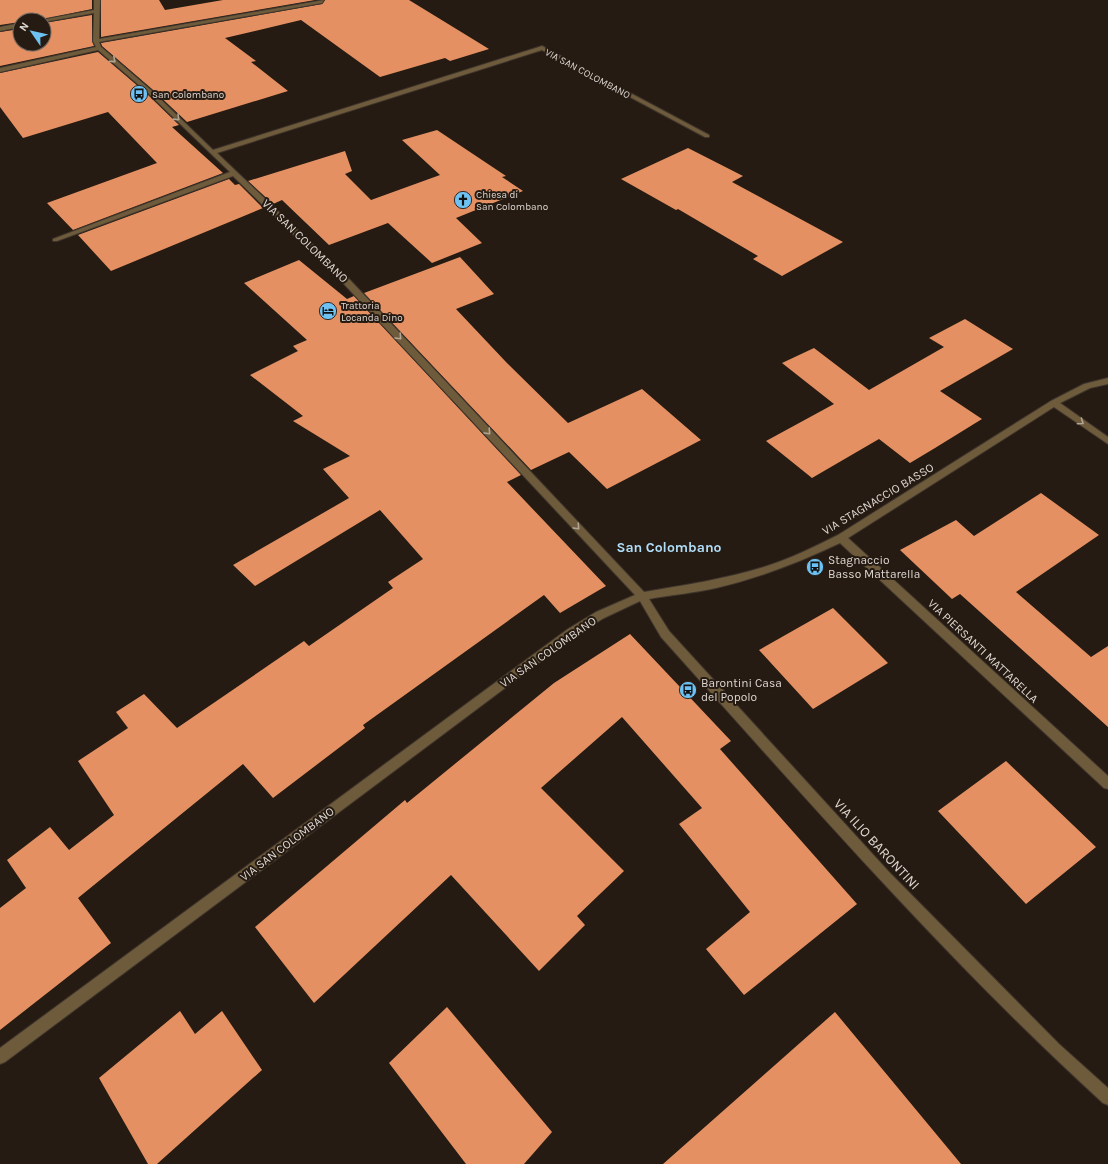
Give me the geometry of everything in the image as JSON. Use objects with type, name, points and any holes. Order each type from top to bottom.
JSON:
[{"type":"street","points":[[97,0],[98,44]]},
{"type":"street","points":[[0,70],[98,44],[322,1]]},
{"type":"street","points":[[52,19],[97,11]]},
{"type":"street","points":[[0,28],[12,26]]},
{"type":"street","name":"VIA SAN COLOMBANO","points":[[0,1057],[572,632],[600,615],[642,596],[347,282],[149,91],[98,44]]},
{"type":"street","name":"VIA SAN COLOMBANO","points":[[212,152],[542,48],[707,136]]},
{"type":"street","points":[[55,240],[234,173]]},
{"type":"street","name":"VIA STAGNACCIO BASSO","points":[[642,596],[715,584],[767,570],[806,555],[841,538],[1054,403],[1087,386],[1108,380]]},
{"type":"street","points":[[1054,403],[1108,441]]},
{"type":"street","name":"VIA PIERSANTI MATTARELLA","points":[[841,538],[1108,784]]},
{"type":"street","name":"VIA ILIO BARONTINI","points":[[642,596],[665,634],[885,876],[1054,1049],[1108,1098]]},
{"type":"building","points":[[0,0],[92,0],[92,9],[52,17],[52,12],[12,12],[12,23],[0,25]]},
{"type":"building","points":[[101,0],[159,0],[165,10],[223,0],[315,0],[101,37]]},
{"type":"building","points":[[325,0],[409,0],[489,49],[450,61],[445,58],[380,77],[301,20],[225,38],[256,61],[251,62],[288,91],[187,122],[152,89],[102,46],[101,43],[322,4]]},
{"type":"building","points":[[92,15],[92,41],[94,46],[0,66],[0,32],[12,30],[12,52],[52,52],[52,22]]},
{"type":"building","points":[[98,52],[146,93],[179,125],[172,127],[223,173],[73,230],[47,203],[157,163],[108,112],[23,138],[0,107],[0,73]]},
{"type":"building","points":[[437,130],[506,176],[502,177],[523,191],[456,218],[482,243],[432,263],[388,223],[329,245],[282,200],[273,204],[248,181],[345,151],[352,171],[345,174],[371,200],[440,175],[402,140]]},
{"type":"building","points":[[688,148],[743,176],[732,182],[843,242],[782,276],[753,259],[758,256],[678,209],[676,210],[621,179]]},
{"type":"building","points":[[229,179],[235,185],[239,184],[263,208],[111,271],[78,235]]},
{"type":"building","points":[[460,257],[494,294],[456,309],[506,362],[568,423],[642,389],[701,440],[607,489],[569,452],[531,470],[364,293]]},
{"type":"building","points":[[299,260],[347,299],[354,296],[521,475],[507,482],[606,586],[560,613],[544,595],[363,725],[365,728],[273,798],[243,764],[78,898],[111,943],[0,1030],[0,908],[26,888],[7,860],[50,827],[69,850],[114,815],[78,761],[128,728],[116,712],[144,694],[177,728],[304,641],[309,646],[393,588],[388,582],[423,559],[380,510],[255,586],[233,565],[349,498],[323,469],[350,456],[293,421],[303,416],[250,375],[298,351],[293,346],[307,340],[244,283]]},
{"type":"building","points":[[965,319],[1013,349],[940,391],[982,419],[935,448],[910,463],[879,439],[812,478],[766,441],[834,404],[782,363],[814,348],[869,390],[944,347],[929,338]]},
{"type":"building","points":[[1041,493],[1099,535],[1016,592],[1091,657],[1108,646],[1108,727],[960,594],[952,599],[900,550],[956,520],[974,536]]},
{"type":"building","points":[[833,608],[888,663],[813,709],[759,650]]},
{"type":"building","points":[[630,634],[731,741],[720,749],[857,904],[744,995],[706,949],[750,912],[679,824],[702,808],[622,717],[541,788],[624,871],[577,916],[585,925],[539,971],[451,875],[314,1003],[255,927],[405,800],[407,803],[554,683]]},
{"type":"building","points":[[1006,761],[1096,847],[1026,904],[938,811]]},
{"type":"building","points":[[447,1007],[552,1132],[524,1164],[466,1164],[389,1063]]},
{"type":"building","points":[[180,1011],[195,1034],[222,1011],[262,1070],[157,1164],[148,1164],[99,1078]]},
{"type":"building","points":[[835,1012],[961,1164],[663,1164],[801,1042]]},
{"type":"place","name":"San Colombano","points":[[139,94]]},
{"type":"place","name":"Chiesa di San Colombano","points":[[463,200]]},
{"type":"place","name":"Trattoria Locanda Dino","points":[[328,311]]},
{"type":"place","name":"Stagnaccio Basso Mattarella","points":[[815,567]]},
{"type":"place","name":"Barontini Casa del Popolo","points":[[688,690]]},
{"type":"district","name":"San Colombano","points":[[669,547]]}]
